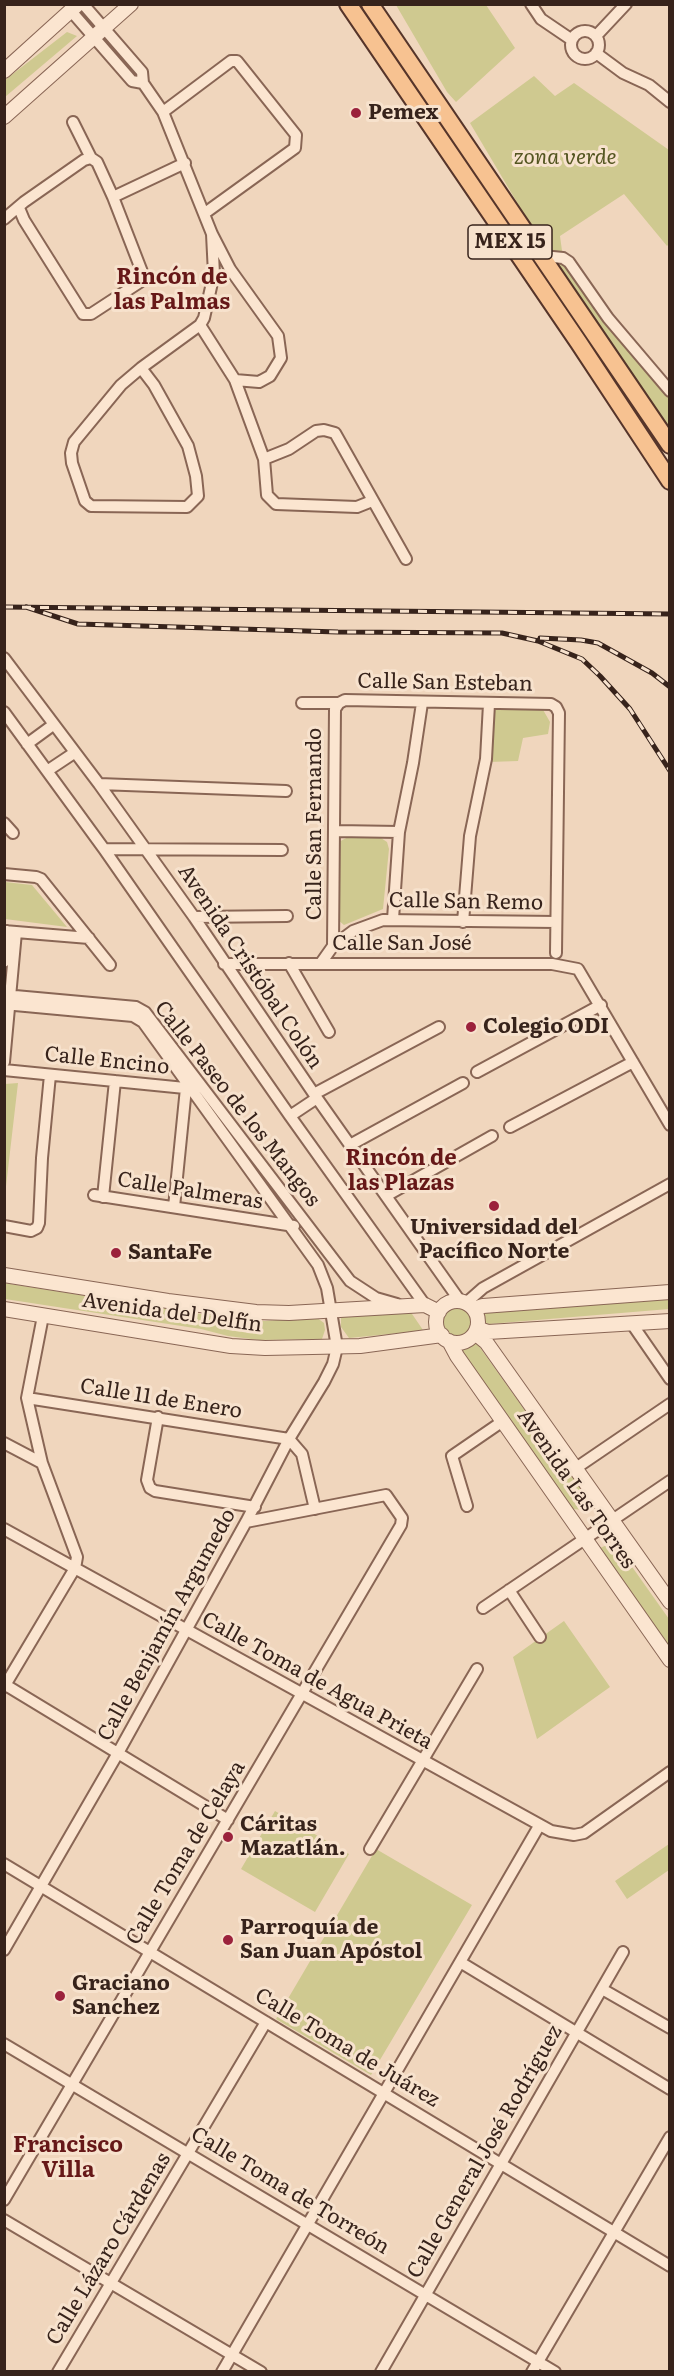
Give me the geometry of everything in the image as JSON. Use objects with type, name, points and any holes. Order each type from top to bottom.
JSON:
[{"type":"main road","name":"MEX 15","points":[[348,4],[579,342],[669,481]]},
{"type":"main road","name":"MEX 15","points":[[370,4],[669,445]]},
{"type":"street","points":[[4,117],[131,4]]},
{"type":"street","points":[[531,4],[542,19],[572,40]]},
{"type":"street","points":[[599,32],[583,31],[574,36],[572,49],[576,56],[585,59],[596,53],[599,46],[599,32],[626,4]]},
{"type":"street","points":[[4,71],[77,7],[132,81],[143,83],[163,112],[212,234],[230,269],[278,336],[280,358],[270,376],[259,382],[235,380]]},
{"type":"street","points":[[596,53],[623,73],[649,85],[669,102]]},
{"type":"street","points":[[163,112],[231,61],[237,61],[296,135],[295,148],[205,213]]},
{"type":"street","points":[[19,208],[24,220],[83,314],[91,314],[140,282],[144,277],[97,162],[91,158],[73,122]]},
{"type":"street","points":[[4,219],[24,202],[84,160],[91,158]]},
{"type":"street","points":[[113,197],[185,163]]},
{"type":"street","points":[[141,368],[154,385],[188,446],[196,476],[198,496],[187,507],[91,506],[85,501],[72,463],[71,453],[74,442],[110,396],[141,368],[201,325],[214,274],[212,234]]},
{"type":"street","points":[[543,256],[563,258],[569,262],[608,318],[668,383]]},
{"type":"street","points":[[214,274],[222,267],[230,269]]},
{"type":"street","points":[[201,325],[235,380],[264,459],[267,495],[276,504],[357,507],[372,501]]},
{"type":"street","points":[[264,459],[289,449],[316,431],[324,430],[335,433],[406,559]]},
{"type":"street","name":"Avenida Cristóbal Colón","points":[[4,658],[99,784],[194,917],[315,1096],[467,1304]]},
{"type":"street","name":"Calle San Esteban","points":[[302,703],[339,703],[345,700],[551,704],[559,713],[556,953]]},
{"type":"street","name":"Calle San Fernando","points":[[333,946],[336,831],[335,709],[339,703]]},
{"type":"street","points":[[393,919],[399,831],[412,771],[422,703]]},
{"type":"street","points":[[463,922],[470,836],[486,759],[489,704]]},
{"type":"street","points":[[4,712],[104,849],[425,1305]]},
{"type":"street","points":[[27,744],[53,725]]},
{"type":"street","points":[[47,771],[74,753]]},
{"type":"street","points":[[99,784],[286,791]]},
{"type":"street","points":[[4,823],[13,833]]},
{"type":"street","points":[[336,831],[399,831]]},
{"type":"street","points":[[104,849],[282,850]]},
{"type":"street","points":[[4,874],[41,879],[110,965]]},
{"type":"street","points":[[194,917],[287,916]]},
{"type":"street","name":"Calle San Remo","points":[[321,963],[333,946],[366,925],[393,919],[556,922]]},
{"type":"street","points":[[9,931],[89,938]]},
{"type":"street","points":[[4,962],[9,931]]},
{"type":"street","points":[[4,1062],[9,931]]},
{"type":"street","points":[[289,963],[329,1032]]},
{"type":"street","name":"Calle San José","points":[[225,964],[552,964],[578,969],[601,1005]]},
{"type":"street","name":"Calle Paseo de los Mangos","points":[[7,1000],[139,1018],[318,1265],[327,1288],[331,1311]]},
{"type":"street","name":"Calle Paseo de los Mangos","points":[[7,1000],[136,1007],[145,1012],[206,1089],[350,1281],[376,1298],[404,1306]]},
{"type":"street","points":[[477,1072],[601,1005],[669,1125]]},
{"type":"street","points":[[290,1116],[328,1086],[439,1028]]},
{"type":"street","points":[[510,1127],[633,1062]]},
{"type":"street","name":"Calle Encino","points":[[4,1070],[206,1089]]},
{"type":"street","points":[[4,1226],[31,1231],[37,1228],[39,1223],[42,1158],[50,1075]]},
{"type":"street","name":"Calle Palmeras","points":[[115,1081],[99,1196],[291,1226],[306,1224]]},
{"type":"street","points":[[351,1145],[463,1083]]},
{"type":"street","points":[[174,1208],[189,1089]]},
{"type":"street","points":[[386,1196],[492,1136]]},
{"type":"street","points":[[467,1304],[483,1288],[669,1184]]},
{"type":"street","name":"Avenida del Delfín","points":[[4,1275],[168,1301],[256,1312],[289,1313],[425,1305],[439,1312]]},
{"type":"street","points":[[467,1304],[478,1320],[476,1331],[466,1341],[446,1338],[436,1322],[439,1312],[446,1304],[467,1304],[483,1306],[669,1292]]},
{"type":"street","name":"Avenida del Delfín","points":[[4,1309],[231,1346],[337,1347],[446,1338]]},
{"type":"street","name":"Calle Benjamín Argumedo","points":[[4,1950],[118,1754],[255,1507],[289,1439],[333,1365],[337,1347],[331,1311]]},
{"type":"street","points":[[43,1316],[27,1398],[42,1463],[77,1557],[75,1568],[5,1685],[228,1820]]},
{"type":"street","points":[[476,1331],[669,1321]]},
{"type":"street","points":[[632,1324],[669,1379]]},
{"type":"street","name":"Avenida Las Torres","points":[[476,1331],[576,1468],[669,1602]]},
{"type":"street","name":"Avenida Las Torres","points":[[446,1338],[669,1660]]},
{"type":"street","name":"Calle 11 de Enero","points":[[27,1398],[289,1439]]},
{"type":"street","points":[[576,1468],[669,1404]]},
{"type":"street","points":[[158,1417],[147,1480],[150,1488],[155,1491],[255,1507]]},
{"type":"street","points":[[467,1506],[452,1456],[503,1421]]},
{"type":"street","points":[[246,1522],[315,1509],[302,1454],[289,1439]]},
{"type":"street","points":[[4,1443],[42,1463]]},
{"type":"street","points":[[483,1608],[669,1481]]},
{"type":"street","name":"Calle Toma de Celaya","points":[[4,2200],[401,1526],[400,1512],[386,1495],[315,1509]]},
{"type":"street","name":"Calle Toma de Agua Prieta","points":[[4,1529],[539,1826],[574,1835],[584,1833],[669,1772]]},
{"type":"street","points":[[509,1590],[540,1637]]},
{"type":"street","points":[[370,1849],[477,1669]]},
{"type":"street","points":[[222,2372],[539,1826]]},
{"type":"street","name":"Calle Toma de Juárez","points":[[4,1864],[669,2266]]},
{"type":"street","name":"Calle General José Rodríguez","points":[[381,2372],[623,1952]]},
{"type":"street","points":[[460,1962],[669,2090]]},
{"type":"street","points":[[602,1989],[669,2028]]},
{"type":"street","name":"Calle Lázaro Cárdenas","points":[[58,2372],[266,2022]]},
{"type":"street","name":"Calle Toma de Torreón","points":[[4,2044],[555,2372]]},
{"type":"street","points":[[532,2372],[669,2137]]},
{"type":"street","points":[[4,2220],[261,2372]]},
{"type":"green space","points":[[396,5],[486,5],[515,48],[456,102],[447,92]]},
{"type":"green space","points":[[67,32],[77,36],[5,97],[5,80]]},
{"type":"green space","name":"zona verde","points":[[534,76],[555,96],[574,83],[669,150],[669,244],[667,246],[624,194],[560,236],[563,258],[669,395],[669,435],[547,253],[470,123]]},
{"type":"green space","points":[[501,707],[542,708],[550,722],[548,734],[523,738],[518,761],[489,762],[494,711]]},
{"type":"green space","points":[[350,836],[378,836],[387,842],[389,849],[383,909],[344,925],[338,920],[335,844]]},
{"type":"green space","points":[[5,882],[32,885],[67,927],[5,919]]},
{"type":"green space","points":[[18,1083],[5,1195],[5,1084]]},
{"type":"green space","points":[[4,1283],[220,1317],[265,1321],[316,1317],[324,1323],[325,1330],[322,1339],[259,1340],[228,1336],[201,1329],[5,1299]]},
{"type":"green space","points":[[669,1296],[669,1309],[489,1324],[482,1321],[484,1314],[489,1312]]},
{"type":"green space","points":[[459,1307],[470,1312],[475,1323],[470,1334],[459,1339],[448,1334],[443,1323],[448,1312]]},
{"type":"green space","points":[[410,1311],[423,1330],[349,1338],[341,1327],[341,1318],[344,1314]]},
{"type":"green space","points":[[468,1341],[476,1342],[589,1500],[584,1510],[572,1509],[460,1350]]},
{"type":"green space","points":[[607,1545],[618,1547],[669,1619],[669,1655],[599,1553],[600,1548]]},
{"type":"green space","points":[[564,1621],[610,1687],[537,1739],[513,1657]]},
{"type":"green space","points":[[275,1811],[349,1854],[315,1912],[241,1869]]},
{"type":"green space","points":[[669,1844],[669,1870],[627,1899],[615,1881]]},
{"type":"green space","points":[[376,1849],[472,1905],[371,2075],[276,2019]]},
{"type":"railway","points":[[4,607],[670,614]]},
{"type":"railway","points":[[26,607],[78,624],[338,632],[502,633],[538,641],[582,659],[600,676],[630,709],[670,771]]},
{"type":"railway","points":[[540,638],[598,643],[652,673],[670,687]]},
{"type":"place","name":"Pemex","points":[[356,113]]},
{"type":"place","name":"Colegio ODI","points":[[471,1027]]},
{"type":"place","name":"Universidad del Pacífico Norte","points":[[494,1206]]},
{"type":"place","name":"SantaFe","points":[[116,1253]]},
{"type":"place","name":"Cáritas Mazatlán.","points":[[228,1837]]},
{"type":"place","name":"Parroquía de San Juan Apóstol","points":[[228,1940]]},
{"type":"place","name":"Graciano Sanchez","points":[[60,1996]]},
{"type":"district","name":"Rincón de las Palmas","points":[[172,290]]},
{"type":"district","name":"Rincón de las Plazas","points":[[401,1172]]},
{"type":"district","name":"Francisco Villa","points":[[68,2158]]}]
